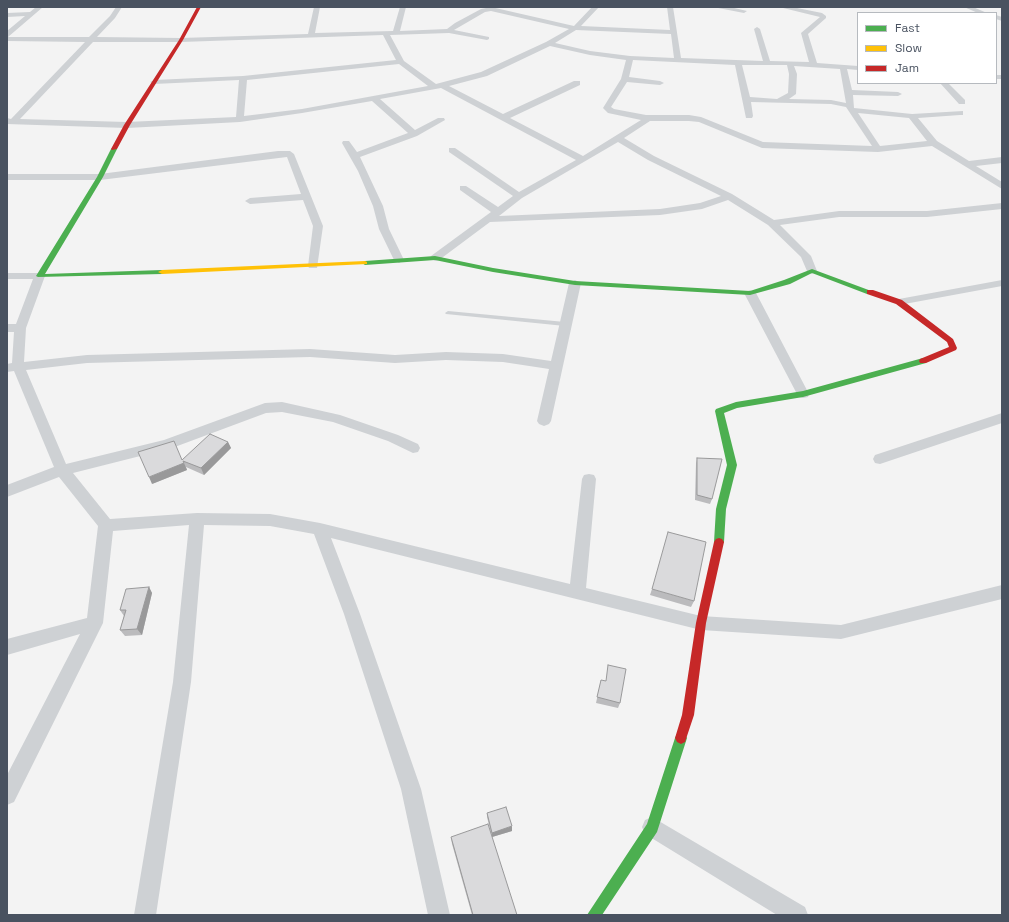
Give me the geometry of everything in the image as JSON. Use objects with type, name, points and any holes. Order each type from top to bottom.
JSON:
[{"type":"street","points":[[7,35],[40,7]]},
{"type":"street","points":[[10,121],[113,17],[119,7]]},
{"type":"street","points":[[7,795],[95,623],[106,525],[62,470],[13,368],[14,328],[40,276],[100,177],[127,125],[181,40],[199,7]]},
{"type":"street","points":[[311,37],[317,7]]},
{"type":"street","points":[[396,32],[403,7]]},
{"type":"street","points":[[670,7],[678,60]]},
{"type":"street","points":[[716,7],[744,11]]},
{"type":"street","points":[[782,7],[822,15],[824,17],[804,33],[814,65]]},
{"type":"street","points":[[967,7],[981,12]]},
{"type":"street","points":[[10,121],[127,125],[240,119],[302,111],[438,86],[484,74],[549,44],[575,28],[593,8]]},
{"type":"street","points":[[449,31],[457,24],[487,9],[537,18],[575,28],[673,32]]},
{"type":"street","points":[[7,15],[31,14]]},
{"type":"street","points":[[757,29],[767,62]]},
{"type":"street","points":[[7,39],[90,41],[181,40],[311,37],[396,32],[449,31],[487,38]]},
{"type":"street","points":[[385,33],[401,62],[438,86],[583,160]]},
{"type":"street","points":[[549,44],[590,53],[630,58],[738,63],[790,63],[857,68]]},
{"type":"street","points":[[630,58],[626,79],[607,108],[608,109],[646,118],[689,118],[701,120],[762,145],[798,145],[849,149],[878,149],[934,143]]},
{"type":"street","points":[[154,82],[243,78],[401,62]]},
{"type":"street","points":[[738,63],[748,116]]},
{"type":"street","points":[[790,63],[793,74],[791,99]]},
{"type":"street","points":[[843,67],[851,108],[878,149]]},
{"type":"street","points":[[240,119],[243,78]]},
{"type":"street","points":[[626,79],[660,83]]},
{"type":"street","points":[[502,118],[577,83]]},
{"type":"street","points":[[945,84],[962,102]]},
{"type":"street","points":[[848,92],[898,94]]},
{"type":"street","points":[[374,98],[414,134]]},
{"type":"street","points":[[746,99],[779,101],[791,99],[831,102],[851,108],[912,116],[960,113]]},
{"type":"street","points":[[912,116],[919,127],[934,143],[1002,186]]},
{"type":"street","points":[[435,258],[490,219],[497,211],[519,196],[583,160],[646,120],[646,118]]},
{"type":"street","points":[[355,156],[414,134],[441,120]]},
{"type":"street","points":[[618,138],[651,158],[729,196],[772,223],[806,256],[812,271]]},
{"type":"street","points":[[346,143],[355,156],[378,206],[384,229],[399,260]]},
{"type":"street","points":[[452,150],[519,196]]},
{"type":"street","points":[[7,177],[100,177],[278,154],[290,154],[318,226],[313,266]]},
{"type":"street","points":[[968,164],[1002,160]]},
{"type":"street","points":[[463,188],[497,211]]},
{"type":"street","points":[[490,219],[660,212],[702,206],[729,196]]},
{"type":"street","points":[[250,201],[306,197]]},
{"type":"street","points":[[772,223],[839,214],[927,214],[1002,206]]},
{"type":"street","points":[[7,276],[313,266],[435,258],[493,270],[575,283],[750,293],[787,282],[812,271],[899,302],[950,341],[954,348],[915,364],[803,394],[736,405],[719,411],[732,465],[722,509],[719,546],[701,623],[688,716],[652,827],[594,915]]},
{"type":"street","points":[[544,421],[575,283]]},
{"type":"street","points":[[899,302],[1002,284]]},
{"type":"street","points":[[750,293],[803,394]]},
{"type":"street","points":[[13,368],[86,359],[310,353],[395,359],[446,356],[504,358],[556,366]]},
{"type":"street","points":[[7,490],[62,470],[100,462],[167,444],[265,408],[282,407],[335,418],[393,438],[413,448]]},
{"type":"street","points":[[880,459],[1002,418]]},
{"type":"street","points":[[577,593],[588,479]]},
{"type":"street","points":[[106,525],[198,519],[270,520],[320,529],[701,623],[841,632],[1002,592]]},
{"type":"street","points":[[145,915],[182,682],[198,519]]},
{"type":"street","points":[[320,529],[352,614],[411,789],[439,915]]},
{"type":"street","points":[[7,647],[95,623]]},
{"type":"street","points":[[652,827],[797,915]]},
{"type":"lane","points":[[448,313],[565,324]]},
{"type":"building","points":[[210,434],[228,442],[201,468],[183,461],[184,463],[149,477],[138,452],[174,441],[182,460]]},
{"type":"building","points":[[697,458],[722,459],[712,499],[697,495]]},
{"type":"building","points":[[668,532],[706,542],[694,601],[652,589]]},
{"type":"building","points":[[149,587],[137,629],[120,630],[126,610],[120,610],[126,589]]},
{"type":"building","points":[[608,665],[626,669],[620,703],[597,697],[601,680],[606,681]]},
{"type":"building","points":[[506,807],[512,826],[492,833],[487,813]]},
{"type":"building","points":[[488,824],[517,915],[473,915],[451,837]]},
{"type":"traffic: fast","points":[[114,149],[100,177],[40,276],[162,272]]},
{"type":"traffic: fast","points":[[365,263],[435,258],[493,270],[575,283],[750,293],[787,282],[812,271],[870,292]]},
{"type":"traffic: fast","points":[[719,542],[721,509],[732,465],[719,411],[736,405],[803,394],[923,361]]},
{"type":"traffic: fast","points":[[594,915],[652,827],[681,738]]},
{"type":"traffic: slow","points":[[162,272],[365,263]]},
{"type":"traffic: jam","points":[[114,149],[127,125],[181,40],[199,7]]},
{"type":"traffic: jam","points":[[870,292],[899,302],[950,341],[953,348],[923,361]]},
{"type":"traffic: jam","points":[[681,738],[688,715],[701,623],[719,542]]}]
